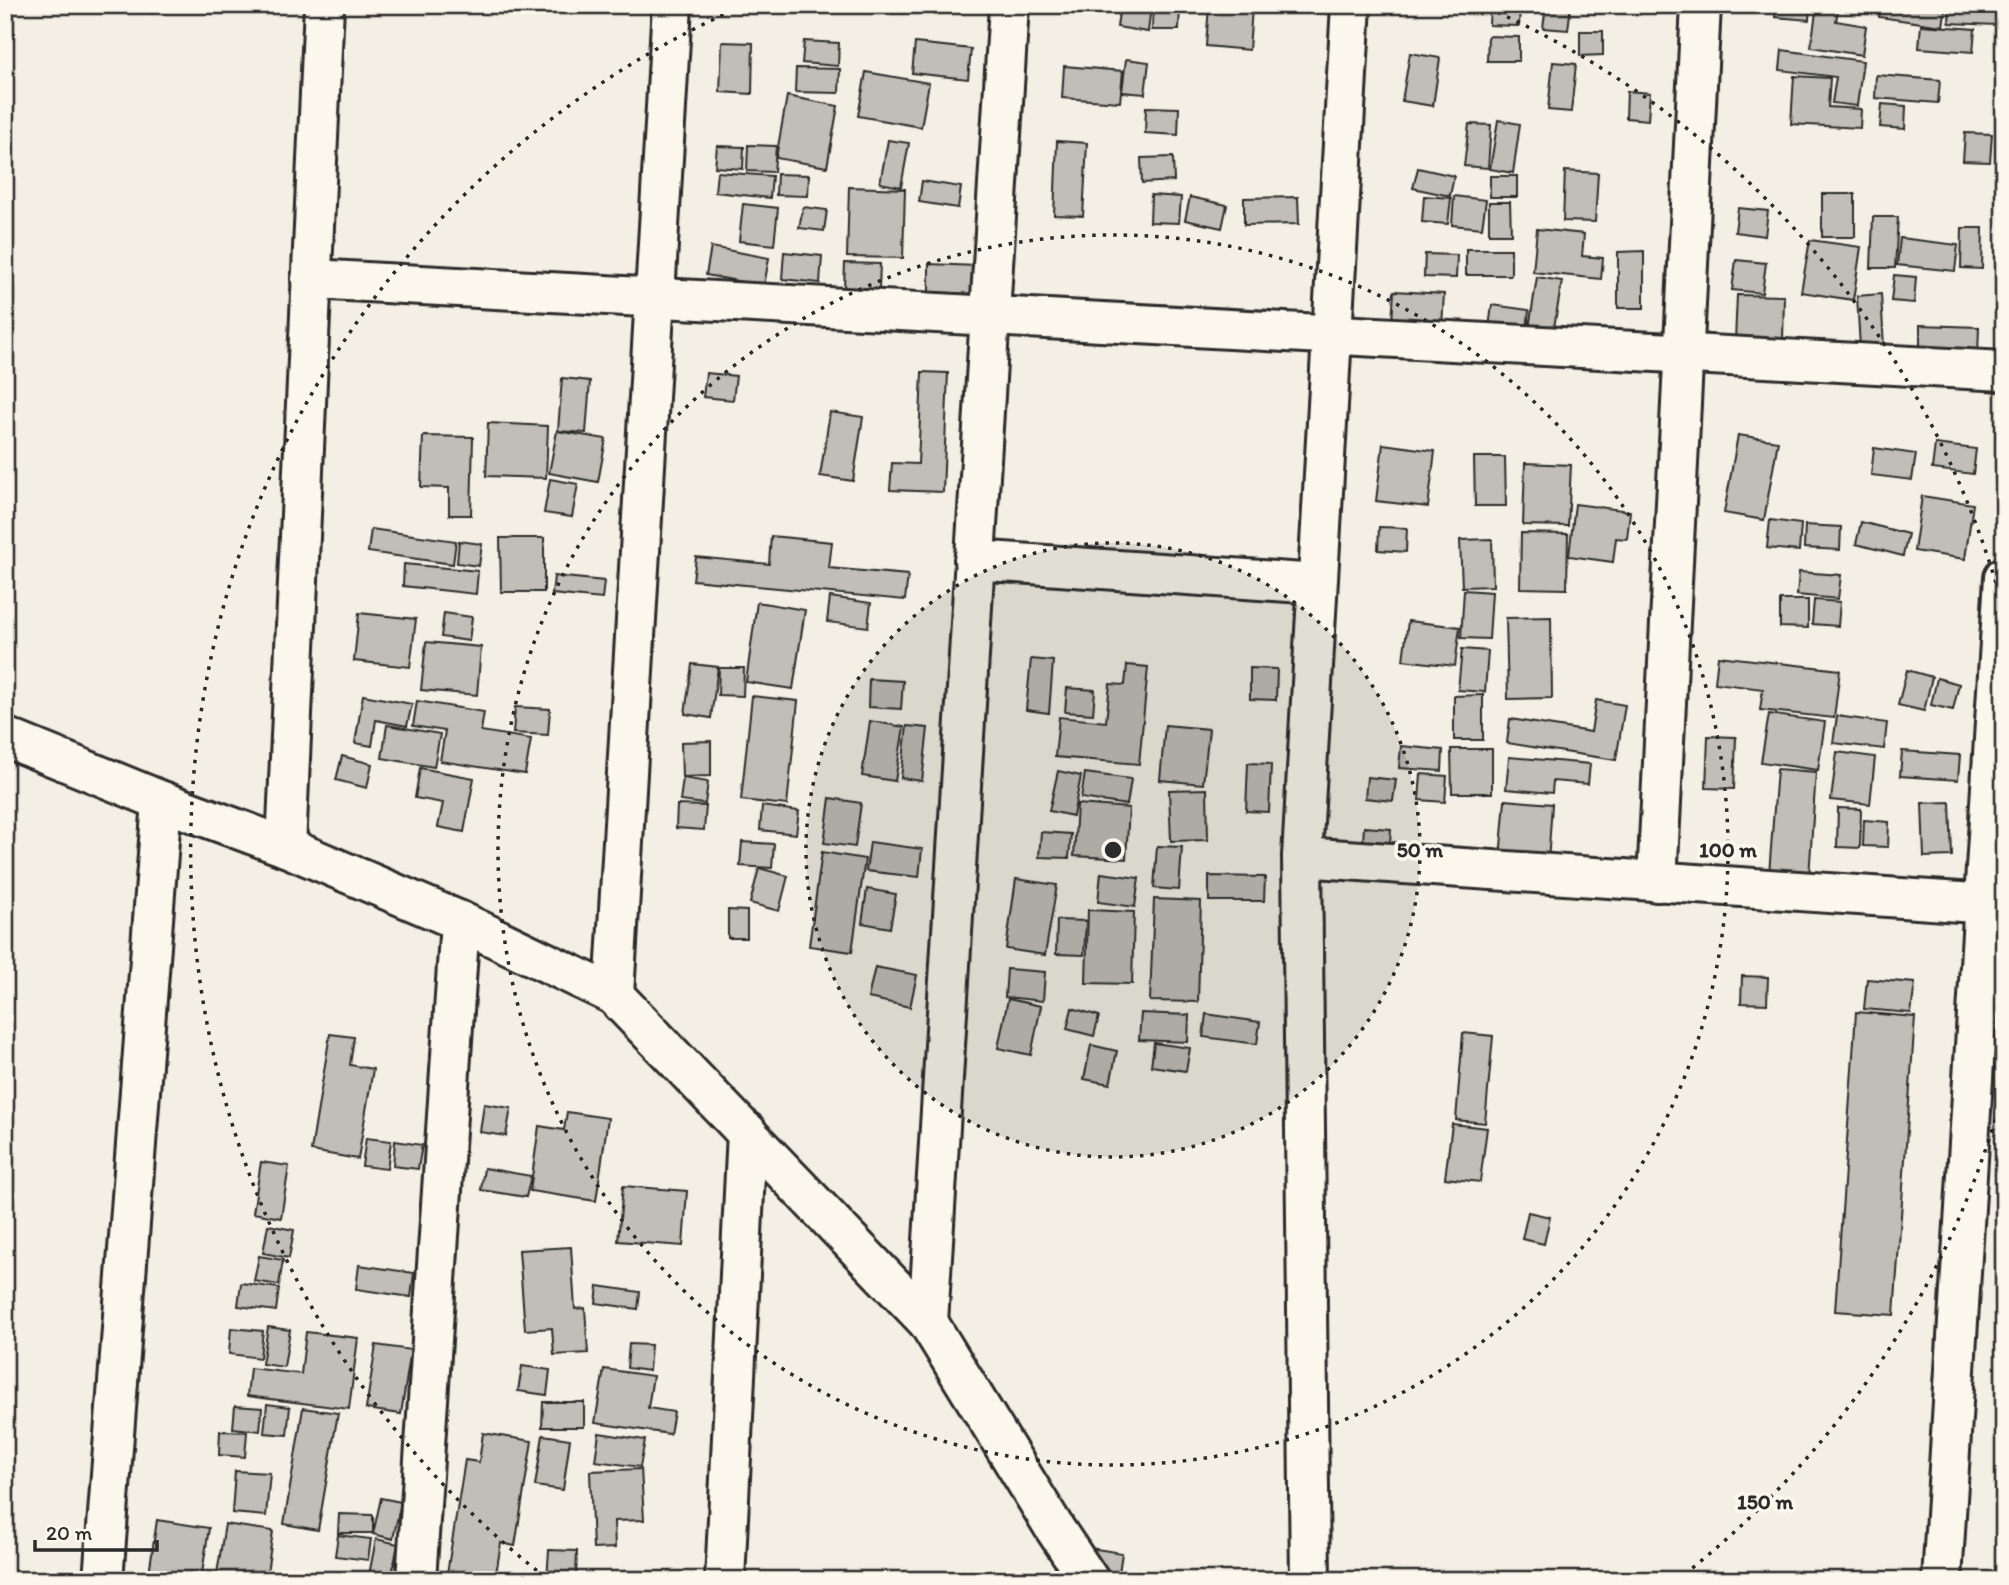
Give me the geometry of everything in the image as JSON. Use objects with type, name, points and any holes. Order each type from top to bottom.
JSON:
[{"type":"street","points":[[286,847],[324,5]]},
{"type":"street","points":[[614,995],[673,5]]},
{"type":"street","points":[[928,1322],[1009,5]]},
{"type":"street","points":[[1310,1580],[1302,858],[1351,5]]},
{"type":"street","points":[[1657,882],[1701,5]]},
{"type":"street","points":[[312,279],[2004,371]]},
{"type":"street","points":[[974,560],[1317,584]]},
{"type":"street","points":[[1942,1580],[1994,904],[2004,576]]},
{"type":"street","points":[[5,737],[162,801],[286,847],[460,921],[614,995],[928,1322],[1089,1580]]},
{"type":"street","points":[[103,1580],[162,801]]},
{"type":"street","points":[[1302,858],[1994,904]]},
{"type":"street","points":[[416,1580],[460,921]]},
{"type":"street","points":[[725,1580],[747,1132]]},
{"type":"building","points":[[850,5],[905,5],[904,13]]},
{"type":"building","points":[[1120,5],[1151,5],[1148,32],[1117,27]]},
{"type":"building","points":[[1153,5],[1180,5],[1179,30],[1152,30]]},
{"type":"building","points":[[1209,5],[1252,8],[1249,50],[1206,46]]},
{"type":"building","points":[[1490,5],[1520,5],[1519,26],[1489,25]]},
{"type":"building","points":[[1546,5],[1571,5],[1568,30],[1543,28]]},
{"type":"building","points":[[1631,5],[1655,5],[1654,9]]},
{"type":"building","points":[[1776,5],[1810,5],[1809,20],[1775,17]]},
{"type":"building","points":[[1817,5],[1839,5],[1836,21],[1866,26],[1862,55],[1811,47]]},
{"type":"building","points":[[1881,5],[1946,5],[1943,26],[1879,17]]},
{"type":"building","points":[[1950,5],[1998,5],[1997,25],[1949,23]]},
{"type":"building","points":[[2001,5],[2004,5],[2004,28],[2000,28]]},
{"type":"building","points":[[1921,25],[1975,29],[1973,52],[1919,48]]},
{"type":"building","points":[[1580,31],[1603,31],[1603,55],[1580,56]]},
{"type":"building","points":[[1488,36],[1519,37],[1519,61],[1487,61]]},
{"type":"building","points":[[804,41],[839,43],[838,66],[802,63]]},
{"type":"building","points":[[722,42],[753,43],[752,94],[720,92]]},
{"type":"building","points":[[915,43],[971,49],[968,79],[912,73]]},
{"type":"building","points":[[1782,50],[1863,61],[1857,106],[1832,103],[1836,77],[1780,70]]},
{"type":"building","points":[[1410,53],[1440,58],[1433,106],[1402,101]]},
{"type":"building","points":[[1126,59],[1149,62],[1145,94],[1122,92]]},
{"type":"building","points":[[1553,62],[1576,64],[1571,112],[1548,110]]},
{"type":"building","points":[[1064,66],[1123,71],[1120,102],[1062,98]]},
{"type":"building","points":[[796,68],[840,69],[839,93],[795,92]]},
{"type":"building","points":[[866,72],[929,83],[921,127],[858,116]]},
{"type":"building","points":[[1876,75],[1940,80],[1938,103],[1875,98]]},
{"type":"building","points":[[1794,76],[1830,78],[1828,107],[1861,109],[1860,128],[1791,124]]},
{"type":"building","points":[[1627,91],[1650,93],[1648,120],[1626,118]]},
{"type":"building","points":[[787,96],[838,106],[827,167],[776,158]]},
{"type":"building","points":[[1882,104],[1906,106],[1905,129],[1880,127]]},
{"type":"building","points":[[1146,107],[1179,108],[1178,135],[1145,133]]},
{"type":"building","points":[[1498,120],[1520,124],[1513,173],[1490,169]]},
{"type":"building","points":[[1469,124],[1491,125],[1488,168],[1464,166]]},
{"type":"building","points":[[1965,133],[1992,134],[1990,162],[1963,161]]},
{"type":"building","points":[[888,140],[909,143],[901,187],[880,183]]},
{"type":"building","points":[[1057,141],[1087,143],[1083,216],[1054,215]]},
{"type":"building","points":[[748,145],[776,146],[774,172],[747,171]]},
{"type":"building","points":[[717,146],[744,147],[743,169],[715,167]]},
{"type":"building","points":[[1173,157],[1174,181],[1142,183],[1141,158]]},
{"type":"building","points":[[1418,168],[1454,176],[1450,196],[1413,188]]},
{"type":"building","points":[[1565,171],[1598,173],[1595,222],[1563,221]]},
{"type":"building","points":[[717,172],[772,176],[770,198],[715,192]]},
{"type":"building","points":[[777,174],[809,175],[808,196],[776,195]]},
{"type":"building","points":[[1490,176],[1517,176],[1517,197],[1490,197]]},
{"type":"building","points":[[922,181],[961,187],[958,208],[919,202]]},
{"type":"building","points":[[849,187],[905,189],[903,258],[847,257]]},
{"type":"building","points":[[1822,194],[1855,194],[1855,237],[1822,237]]},
{"type":"building","points":[[1151,195],[1181,197],[1179,223],[1150,222]]},
{"type":"building","points":[[1424,196],[1451,198],[1448,224],[1422,222]]},
{"type":"building","points":[[1454,196],[1486,200],[1482,228],[1452,225]]},
{"type":"building","points":[[1190,197],[1227,205],[1222,228],[1185,220]]},
{"type":"building","points":[[1298,197],[1299,224],[1244,225],[1244,198]]},
{"type":"building","points":[[1489,202],[1510,202],[1511,234],[1489,234]]},
{"type":"building","points":[[743,204],[778,208],[774,245],[739,241]]},
{"type":"building","points":[[803,207],[827,210],[824,231],[799,228]]},
{"type":"building","points":[[1738,208],[1768,211],[1765,236],[1735,232]]},
{"type":"building","points":[[1873,217],[1898,217],[1895,268],[1871,268]]},
{"type":"building","points":[[1962,228],[1983,228],[1982,269],[1961,268]]},
{"type":"building","points":[[1537,229],[1584,234],[1582,256],[1603,258],[1601,279],[1533,272]]},
{"type":"building","points":[[1900,238],[1958,245],[1955,271],[1897,265]]},
{"type":"building","points":[[1810,240],[1861,247],[1853,300],[1801,292]]},
{"type":"building","points":[[711,247],[769,258],[764,286],[706,275]]},
{"type":"building","points":[[1466,249],[1511,249],[1511,275],[1466,275]]},
{"type":"building","points":[[1644,251],[1644,308],[1618,308],[1618,252]]},
{"type":"building","points":[[784,252],[822,256],[820,283],[782,279]]},
{"type":"building","points":[[1425,254],[1457,255],[1456,278],[1424,277]]},
{"type":"building","points":[[1736,260],[1766,263],[1762,293],[1732,290]]},
{"type":"building","points":[[845,263],[880,264],[879,289],[844,288]]},
{"type":"building","points":[[929,264],[977,266],[976,294],[929,292]]},
{"type":"building","points":[[1894,275],[1916,277],[1914,303],[1891,301]]},
{"type":"building","points":[[1537,277],[1562,281],[1553,333],[1529,328]]},
{"type":"building","points":[[1394,291],[1444,294],[1442,326],[1392,323]]},
{"type":"building","points":[[1881,294],[1884,347],[1860,348],[1857,296]]},
{"type":"building","points":[[1737,295],[1784,296],[1783,342],[1735,340]]},
{"type":"building","points":[[1492,305],[1529,310],[1527,331],[1489,327]]},
{"type":"building","points":[[1920,325],[1979,327],[1978,355],[1920,353]]},
{"type":"building","points":[[922,372],[948,373],[943,492],[890,490],[892,463],[918,464]]},
{"type":"building","points":[[706,373],[736,376],[733,400],[703,397]]},
{"type":"building","points":[[562,378],[590,381],[586,433],[558,431]]},
{"type":"building","points":[[830,412],[863,417],[853,481],[820,476]]},
{"type":"building","points":[[488,423],[548,426],[546,478],[486,476]]},
{"type":"building","points":[[557,431],[606,439],[598,482],[549,473]]},
{"type":"building","points":[[1738,435],[1778,441],[1764,520],[1724,513]]},
{"type":"building","points":[[423,436],[473,437],[471,515],[449,515],[449,488],[421,487]]},
{"type":"building","points":[[1383,444],[1435,451],[1428,507],[1376,501]]},
{"type":"building","points":[[1935,444],[1976,449],[1973,474],[1932,469]]},
{"type":"building","points":[[1874,448],[1916,454],[1912,480],[1871,475]]},
{"type":"building","points":[[1474,457],[1505,457],[1506,506],[1475,506]]},
{"type":"building","points":[[1525,463],[1571,465],[1568,526],[1523,525]]},
{"type":"building","points":[[550,479],[578,484],[572,517],[544,513]]},
{"type":"building","points":[[1922,496],[1973,504],[1965,559],[1914,551]]},
{"type":"building","points":[[1575,504],[1630,511],[1627,539],[1616,538],[1613,562],[1569,556]]},
{"type":"building","points":[[1770,520],[1801,524],[1799,551],[1767,548]]},
{"type":"building","points":[[1861,522],[1908,534],[1903,556],[1856,544]]},
{"type":"building","points":[[1805,525],[1841,527],[1840,550],[1804,548]]},
{"type":"building","points":[[1379,527],[1407,528],[1406,552],[1378,550]]},
{"type":"building","points":[[371,529],[456,541],[453,564],[368,552]]},
{"type":"building","points":[[1521,533],[1568,534],[1567,589],[1520,588]]},
{"type":"building","points":[[771,536],[832,542],[829,568],[908,575],[905,600],[693,580],[696,557],[769,564]]},
{"type":"building","points":[[500,538],[544,538],[544,592],[501,592]]},
{"type":"building","points":[[1492,539],[1493,586],[1462,587],[1460,540]]},
{"type":"building","points":[[459,541],[482,544],[479,566],[457,563]]},
{"type":"building","points":[[404,564],[478,571],[476,594],[403,586]]},
{"type":"building","points":[[1799,572],[1841,575],[1838,599],[1797,595]]},
{"type":"building","points":[[554,576],[604,581],[602,599],[552,594]]},
{"type":"building","points":[[1464,590],[1492,592],[1489,639],[1461,638]]},
{"type":"building","points":[[830,597],[871,603],[868,627],[827,622]]},
{"type":"building","points":[[1780,600],[1808,600],[1808,628],[1780,627]]},
{"type":"building","points":[[1814,600],[1840,602],[1838,626],[1812,624]]},
{"type":"building","points":[[757,602],[805,610],[793,689],[746,682]]},
{"type":"building","points":[[359,613],[416,619],[410,667],[354,661]]},
{"type":"building","points":[[444,613],[472,617],[469,641],[441,637]]},
{"type":"building","points":[[1551,617],[1552,698],[1508,699],[1506,618]]},
{"type":"building","points":[[1408,621],[1460,627],[1455,666],[1403,660]]},
{"type":"building","points":[[426,642],[481,647],[477,695],[421,690]]},
{"type":"building","points":[[1462,649],[1488,651],[1485,692],[1458,690]]},
{"type":"building","points":[[1718,656],[1840,670],[1834,718],[1760,710],[1763,689],[1715,683]]},
{"type":"building","points":[[1031,659],[1053,661],[1049,713],[1026,710]]},
{"type":"building","points":[[692,664],[718,667],[711,718],[685,714]]},
{"type":"building","points":[[1127,665],[1148,667],[1139,764],[1055,757],[1059,717],[1106,722],[1110,684],[1125,685]]},
{"type":"building","points":[[719,668],[744,668],[743,696],[718,695]]},
{"type":"building","points":[[1250,668],[1277,669],[1276,700],[1250,699]]},
{"type":"building","points":[[1907,670],[1932,677],[1924,711],[1898,705]]},
{"type":"building","points":[[1937,678],[1959,684],[1953,710],[1931,705]]},
{"type":"building","points":[[869,679],[903,681],[901,709],[868,707]]},
{"type":"building","points":[[1067,688],[1095,690],[1093,714],[1065,712]]},
{"type":"building","points":[[363,695],[412,704],[407,726],[376,720],[372,746],[355,743]]},
{"type":"building","points":[[1483,695],[1483,740],[1454,740],[1454,696]]},
{"type":"building","points":[[752,696],[798,701],[787,805],[741,800]]},
{"type":"building","points":[[1596,700],[1625,705],[1616,760],[1507,743],[1510,719],[1591,732]]},
{"type":"building","points":[[417,701],[484,712],[481,731],[531,739],[525,774],[440,761],[445,731],[413,726]]},
{"type":"building","points":[[515,707],[550,709],[548,735],[513,733]]},
{"type":"building","points":[[1769,714],[1825,722],[1818,770],[1761,762]]},
{"type":"building","points":[[1837,716],[1887,723],[1884,749],[1833,743]]},
{"type":"building","points":[[870,721],[904,727],[895,781],[862,776]]},
{"type":"building","points":[[387,725],[440,734],[434,767],[382,758]]},
{"type":"building","points":[[1165,725],[1209,729],[1203,784],[1160,780]]},
{"type":"building","points":[[907,726],[928,728],[922,781],[901,778]]},
{"type":"building","points":[[1708,736],[1736,737],[1734,789],[1706,788]]},
{"type":"building","points":[[711,741],[711,776],[682,777],[681,742]]},
{"type":"building","points":[[1401,746],[1443,750],[1442,771],[1399,768]]},
{"type":"building","points":[[1451,749],[1492,749],[1492,793],[1452,793]]},
{"type":"building","points":[[1902,751],[1960,755],[1958,780],[1900,776]]},
{"type":"building","points":[[1837,752],[1875,757],[1870,804],[1831,800]]},
{"type":"building","points":[[342,756],[372,764],[367,788],[336,780]]},
{"type":"building","points":[[1509,757],[1590,764],[1588,784],[1553,781],[1552,793],[1506,789]]},
{"type":"building","points":[[1248,763],[1271,764],[1269,812],[1246,811]]},
{"type":"building","points":[[420,768],[474,778],[464,832],[438,827],[443,803],[415,798]]},
{"type":"building","points":[[1777,769],[1816,772],[1809,877],[1769,874]]},
{"type":"building","points":[[1058,771],[1081,776],[1073,816],[1049,811]]},
{"type":"building","points":[[1085,773],[1131,779],[1127,805],[1081,798]]},
{"type":"building","points":[[1421,774],[1447,776],[1445,802],[1419,800]]},
{"type":"building","points":[[1367,777],[1396,780],[1393,801],[1365,798]]},
{"type":"building","points":[[683,778],[708,782],[705,804],[680,801]]},
{"type":"building","points":[[1207,789],[1208,840],[1171,841],[1169,790]]},
{"type":"building","points":[[830,798],[861,803],[855,847],[824,843]]},
{"type":"building","points":[[1505,800],[1552,804],[1548,863],[1500,859]]},
{"type":"building","points":[[1950,802],[1952,856],[1924,857],[1922,803]]},
{"type":"building","points":[[1077,804],[1129,808],[1126,859],[1074,856]]},
{"type":"building","points":[[677,805],[706,806],[704,830],[676,828]]},
{"type":"building","points":[[762,806],[799,811],[796,834],[760,830]]},
{"type":"building","points":[[1838,808],[1861,809],[1860,848],[1837,847]]},
{"type":"building","points":[[1864,820],[1889,822],[1888,847],[1863,846]]},
{"type":"building","points":[[1364,827],[1391,829],[1389,857],[1362,855]]},
{"type":"building","points":[[1041,832],[1071,834],[1069,858],[1039,857]]},
{"type":"building","points":[[742,842],[774,844],[772,868],[740,866]]},
{"type":"building","points":[[870,842],[922,849],[919,877],[866,871]]},
{"type":"building","points":[[1157,846],[1182,847],[1179,890],[1154,888]]},
{"type":"building","points":[[822,852],[865,859],[852,952],[809,946]]},
{"type":"building","points":[[759,868],[788,876],[779,911],[750,903]]},
{"type":"building","points":[[1101,873],[1139,878],[1135,907],[1098,902]]},
{"type":"building","points":[[1209,876],[1265,877],[1264,901],[1209,901]]},
{"type":"building","points":[[1016,879],[1057,885],[1045,955],[1006,949]]},
{"type":"building","points":[[867,889],[896,894],[890,928],[862,923]]},
{"type":"building","points":[[1154,899],[1201,901],[1198,1002],[1150,1001]]},
{"type":"building","points":[[728,910],[747,911],[747,938],[728,938]]},
{"type":"building","points":[[1088,910],[1134,912],[1132,984],[1086,983]]},
{"type":"building","points":[[1057,920],[1086,921],[1084,955],[1056,954]]},
{"type":"building","points":[[875,967],[917,975],[910,1007],[868,998]]},
{"type":"building","points":[[1007,969],[1045,972],[1043,1001],[1005,997]]},
{"type":"building","points":[[1742,976],[1768,977],[1767,1004],[1741,1003]]},
{"type":"building","points":[[1867,979],[1915,983],[1911,1013],[1864,1009]]},
{"type":"building","points":[[1008,999],[1041,1006],[1031,1055],[998,1048]]},
{"type":"building","points":[[1072,1008],[1099,1016],[1094,1036],[1067,1029]]},
{"type":"building","points":[[1856,1012],[1915,1017],[1894,1315],[1835,1311]]},
{"type":"building","points":[[1141,1013],[1189,1015],[1188,1042],[1139,1040]]},
{"type":"building","points":[[1206,1014],[1260,1022],[1257,1044],[1203,1037]]},
{"type":"building","points":[[1463,1033],[1493,1036],[1485,1123],[1456,1120]]},
{"type":"building","points":[[330,1034],[354,1037],[350,1065],[373,1069],[358,1159],[311,1151]]},
{"type":"building","points":[[1154,1043],[1190,1048],[1186,1071],[1151,1066]]},
{"type":"building","points":[[1091,1045],[1117,1051],[1110,1084],[1084,1079]]},
{"type":"building","points":[[484,1104],[511,1108],[506,1136],[480,1132]]},
{"type":"building","points":[[567,1112],[608,1118],[596,1201],[530,1191],[539,1126],[564,1130]]},
{"type":"building","points":[[1452,1124],[1487,1128],[1480,1182],[1445,1178]]},
{"type":"building","points":[[366,1138],[391,1141],[387,1169],[362,1166]]},
{"type":"building","points":[[395,1141],[422,1145],[418,1169],[393,1166]]},
{"type":"building","points":[[261,1162],[289,1166],[281,1218],[253,1213]]},
{"type":"building","points":[[484,1168],[531,1176],[526,1197],[481,1190]]},
{"type":"building","points":[[623,1186],[687,1191],[683,1246],[618,1241]]},
{"type":"building","points":[[1528,1212],[1550,1217],[1544,1244],[1522,1239]]},
{"type":"building","points":[[268,1225],[294,1230],[289,1258],[263,1253]]},
{"type":"building","points":[[571,1247],[575,1309],[585,1308],[588,1353],[554,1355],[552,1328],[525,1330],[519,1250]]},
{"type":"building","points":[[259,1256],[283,1260],[279,1285],[254,1281]]},
{"type":"building","points":[[359,1265],[414,1273],[411,1297],[356,1289]]},
{"type":"building","points":[[241,1283],[279,1288],[276,1311],[238,1306]]},
{"type":"building","points":[[598,1286],[640,1292],[638,1309],[596,1303]]},
{"type":"building","points":[[268,1327],[290,1330],[284,1367],[262,1364]]},
{"type":"building","points":[[231,1328],[263,1331],[260,1358],[229,1354]]},
{"type":"building","points":[[306,1332],[358,1338],[349,1409],[247,1396],[250,1368],[301,1374]]},
{"type":"building","points":[[629,1344],[651,1345],[649,1371],[627,1368]]},
{"type":"building","points":[[376,1345],[411,1350],[401,1414],[366,1409]]},
{"type":"building","points":[[522,1366],[550,1370],[547,1395],[518,1391]]},
{"type":"building","points":[[604,1369],[653,1376],[648,1408],[674,1412],[670,1434],[595,1423]]},
{"type":"building","points":[[543,1402],[584,1402],[584,1427],[542,1427]]},
{"type":"building","points":[[267,1404],[290,1407],[287,1435],[264,1433]]},
{"type":"building","points":[[235,1406],[262,1408],[260,1431],[233,1428]]},
{"type":"building","points":[[303,1408],[338,1413],[318,1530],[284,1524]]},
{"type":"building","points":[[220,1431],[247,1432],[245,1457],[219,1455]]},
{"type":"building","points":[[483,1433],[532,1441],[515,1546],[501,1543],[495,1580],[446,1580],[465,1460],[479,1462]]},
{"type":"building","points":[[599,1433],[645,1440],[640,1467],[595,1461]]},
{"type":"building","points":[[543,1435],[570,1439],[563,1490],[535,1486]]},
{"type":"building","points":[[641,1469],[644,1520],[614,1521],[615,1548],[593,1549],[590,1471]]},
{"type":"building","points":[[235,1471],[270,1473],[266,1516],[232,1513]]},
{"type":"building","points":[[381,1498],[401,1502],[393,1539],[373,1534]]},
{"type":"building","points":[[339,1514],[373,1515],[373,1533],[338,1533]]},
{"type":"building","points":[[157,1520],[209,1528],[201,1580],[148,1580]]},
{"type":"building","points":[[225,1524],[273,1531],[266,1580],[216,1580]]},
{"type":"building","points":[[338,1535],[371,1539],[368,1560],[335,1556]]},
{"type":"building","points":[[376,1539],[398,1544],[391,1580],[368,1580]]},
{"type":"building","points":[[1077,1546],[1122,1553],[1118,1580],[1073,1574]]},
{"type":"building","points":[[549,1550],[577,1551],[576,1580],[547,1580]]}]
